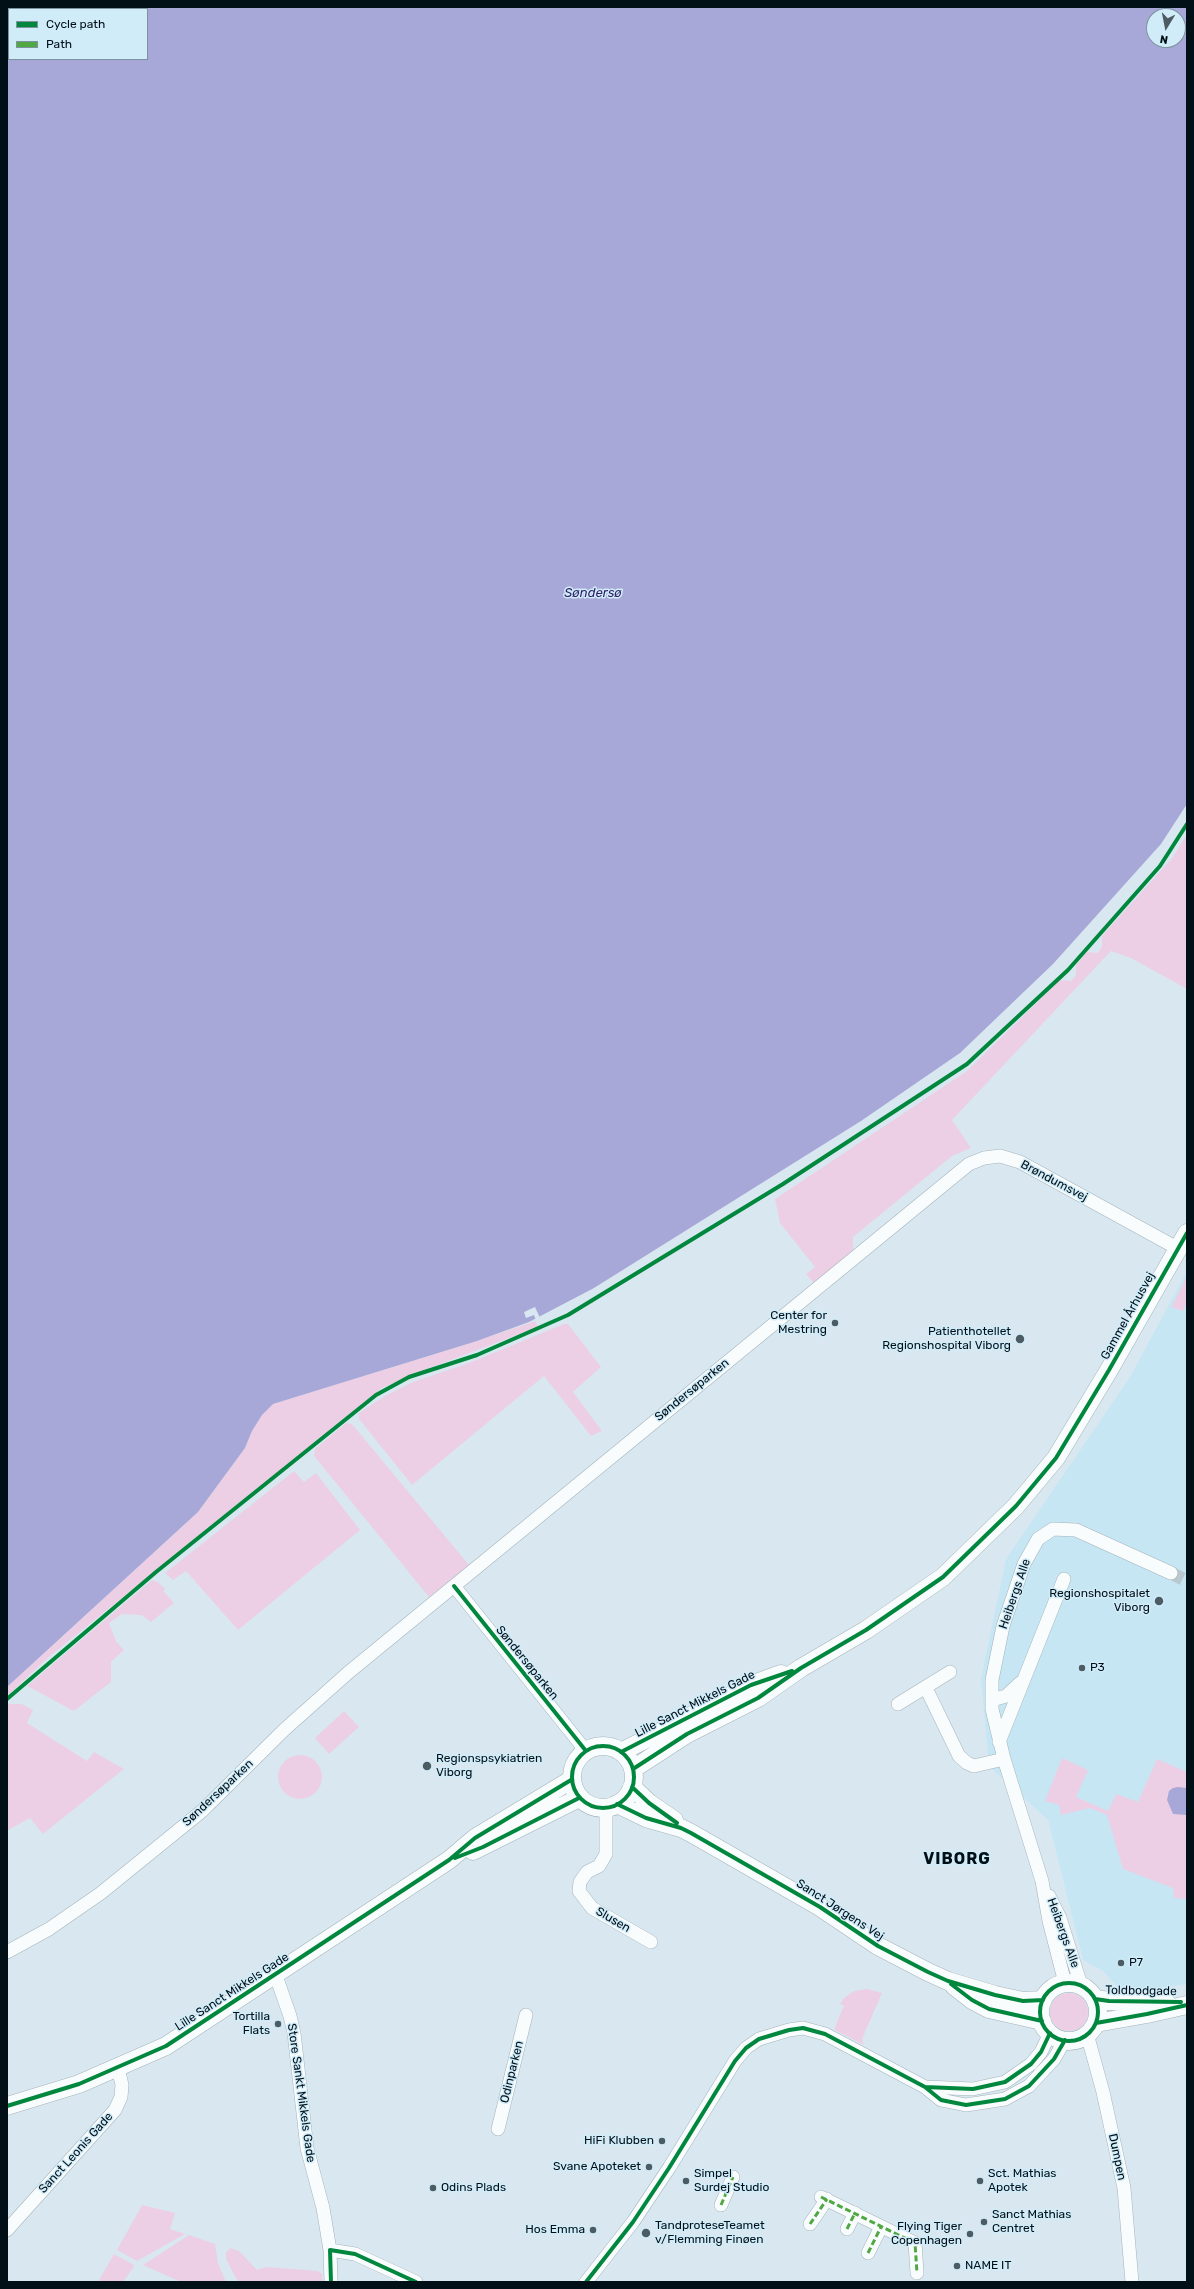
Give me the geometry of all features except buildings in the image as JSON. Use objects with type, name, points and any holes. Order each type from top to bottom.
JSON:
[{"type":"main road","name":"Gammel Århusvej","points":[[1086,1409],[1177,1248],[1187,1233]]},
{"type":"main road","name":"Lille Sanct Mikkels Gade","points":[[632,1778],[687,1734],[758,1698],[801,1668],[866,1630],[943,1577],[1016,1506],[1056,1458],[1086,1409]]},
{"type":"main road","name":"Lille Sanct Mikkels Gade","points":[[621,1752],[751,1685],[801,1668]]},
{"type":"main road","points":[[604,1746],[621,1752],[628,1760],[632,1778],[624,1800],[612,1806],[587,1804],[579,1798],[572,1780],[573,1766],[586,1750],[604,1746]]},
{"type":"main road","name":"Sanct Jørgens Vej","points":[[632,1778],[649,1803],[681,1828],[820,1907],[878,1946],[948,1982],[972,2000],[989,2008],[1052,2031]]},
{"type":"main road","name":"Lille Sanct Mikkels Gade","points":[[7,2106],[79,2084],[166,2046],[276,1976],[449,1860],[475,1838],[572,1780]]},
{"type":"main road","name":"Lille Sanct Mikkels Gade","points":[[449,1860],[483,1847],[579,1798]]},
{"type":"main road","name":"Sanct Jørgens Vej","points":[[612,1806],[681,1828]]},
{"type":"main road","name":"Sanct Jørgens Vej","points":[[948,1982],[1023,2001],[1043,2000]]},
{"type":"main road","points":[[1073,1984],[1095,1999],[1098,2007],[1092,2028],[1080,2038],[1052,2031],[1041,2014],[1043,2000],[1051,1989],[1073,1984]]},
{"type":"main road","name":"Toldbodgade","points":[[1095,1999],[1123,2002],[1187,2002]]},
{"type":"main road","name":"Toldbodgade","points":[[1092,2028],[1187,2005]]},
{"type":"street","name":"Brøndumsvej","points":[[876,1239],[969,1164],[984,1158],[1000,1156],[1020,1162],[1177,1248]]},
{"type":"street","name":"Søndersøparken","points":[[7,1952],[50,1928],[102,1892],[202,1811],[314,1704],[454,1586],[876,1239]]},
{"type":"street","name":"Heibergs Alle","points":[[1073,1984],[1060,1918],[1042,1881],[999,1742],[992,1709],[992,1680],[1002,1626],[1024,1564],[1038,1539],[1053,1529],[1076,1530],[1170,1573]]},
{"type":"street","points":[[999,1742],[1064,1580]]},
{"type":"street","name":"Søndersøparken","points":[[454,1586],[586,1750]]},
{"type":"street","points":[[898,1704],[950,1672]]},
{"type":"street","points":[[992,1700],[1006,1696],[1023,1681]]},
{"type":"street","points":[[926,1688],[959,1756],[963,1760],[974,1766],[1004,1759]]},
{"type":"street","name":"Slusen","points":[[612,1806],[606,1854],[598,1866],[587,1872],[580,1882],[579,1891],[592,1908],[651,1942]]},
{"type":"street","name":"Store Sankt Mikkels Gade","points":[[276,1976],[290,2016],[294,2033],[307,2148],[323,2208],[330,2250],[331,2282]]},
{"type":"street","name":"Odinparken","points":[[498,2129],[526,2015]]},
{"type":"street","points":[[586,2282],[633,2222],[694,2131],[736,2061],[746,2048],[759,2039],[777,2032],[803,2028],[825,2034],[860,2054],[925,2087],[973,2089],[1004,2082],[1031,2064],[1041,2052],[1052,2031]]},
{"type":"street","name":"Dumpen","points":[[1092,2028],[1103,2092],[1124,2188],[1132,2282]]},
{"type":"street","name":"Sanct Leonis Gade","points":[[7,2230],[115,2110],[121,2097],[122,2085],[118,2068]]},
{"type":"street","points":[[721,2205],[733,2177]]},
{"type":"street","points":[[810,2224],[824,2198],[915,2243],[917,2273]]},
{"type":"street","points":[[847,2229],[855,2214]]},
{"type":"street","points":[[868,2253],[881,2227]]},
{"type":"street","points":[[330,2250],[355,2254],[416,2282]]},
{"type":"shaded area","points":[[1187,834],[1187,989],[1131,958],[1111,951],[952,1120],[971,1148],[952,1156],[853,1237],[853,1251],[814,1283],[806,1274],[815,1267],[780,1223],[775,1199],[967,1071],[1060,980],[1071,981],[1076,975],[1076,965],[1087,952],[1098,953],[1102,946],[1102,936],[1173,857]]},
{"type":"shaded area","points":[[1187,1271],[1187,1984],[1149,1989],[1118,1988],[1103,1971],[1083,1960],[1048,1820],[989,1766],[981,1679],[1006,1559],[1130,1377]]},
{"type":"shaded area","points":[[1187,1276],[1187,1302],[1183,1311],[1171,1307]]},
{"type":"shaded area","points":[[535,1321],[538,1327],[411,1375],[382,1388],[50,1656],[7,1696],[7,1687],[198,1512],[245,1448],[252,1431],[262,1415],[273,1404],[477,1341]]},
{"type":"shaded area","points":[[564,1324],[568,1324],[601,1367],[573,1392],[602,1431],[591,1436],[544,1376],[412,1485],[359,1419],[359,1413],[385,1396],[413,1382],[469,1363]]},
{"type":"shaded area","points":[[346,1423],[352,1424],[469,1565],[429,1597],[314,1456],[315,1449]]},
{"type":"shaded area","points":[[294,1471],[304,1482],[316,1473],[360,1530],[238,1630],[186,1571],[173,1580],[165,1573]]},
{"type":"shaded area","points":[[152,1580],[158,1582],[165,1589],[163,1591],[174,1603],[151,1622],[141,1615],[122,1614],[109,1623],[116,1641],[124,1650],[111,1662],[111,1682],[74,1711],[27,1686]]},
{"type":"shaded area","points":[[7,1704],[22,1704],[33,1710],[27,1723],[87,1761],[94,1752],[124,1769],[43,1834],[30,1818],[8,1830],[7,1829]]},
{"type":"shaded area","points":[[344,1711],[359,1727],[329,1754],[315,1738]]},
{"type":"shaded area","points":[[300,1755],[312,1759],[318,1765],[322,1777],[318,1789],[312,1795],[300,1799],[288,1795],[282,1789],[278,1777],[282,1765],[288,1759]]},
{"type":"shaded area","points":[[1062,1758],[1088,1770],[1076,1797],[1108,1811],[1116,1794],[1138,1802],[1157,1759],[1187,1772],[1187,1899],[1174,1898],[1173,1888],[1123,1869],[1107,1815],[1090,1808],[1061,1815],[1059,1805],[1045,1801]]},
{"type":"shaded area","points":[[867,1989],[882,1993],[862,2039],[864,2045],[835,2030],[835,2027],[844,2006],[840,2004],[844,1998],[854,1991]]},
{"type":"shaded area","points":[[1065,1993],[1073,1993],[1083,1998],[1087,2005],[1087,2019],[1083,2026],[1073,2031],[1065,2031],[1055,2026],[1053,2023],[1050,2016],[1050,2008],[1055,1998],[1058,1996]]},
{"type":"shaded area","points":[[142,2205],[175,2213],[170,2229],[185,2234],[137,2261],[117,2250]]},
{"type":"shaded area","points":[[189,2235],[215,2244],[218,2263],[226,2282],[181,2282],[143,2265]]},
{"type":"shaded area","points":[[231,2248],[239,2251],[257,2270],[266,2267],[318,2271],[322,2274],[323,2282],[238,2282],[226,2259],[226,2252]]},
{"type":"shaded area","points":[[114,2254],[134,2265],[133,2268],[123,2282],[98,2282]]},
{"type":"water","name":"Søndersø","points":[[7,7],[1187,7],[1187,804],[1161,844],[1053,964],[960,1053],[861,1121],[594,1288],[529,1322],[477,1341],[273,1404],[262,1415],[252,1431],[245,1448],[198,1512],[7,1687]]},
{"type":"water","points":[[1178,1787],[1187,1788],[1187,1815],[1173,1814],[1167,1800],[1169,1791]]},
{"type":"pier","points":[[535,1307],[540,1318],[536,1320],[534,1315],[526,1318],[524,1312]]},
{"type":"tunnel","points":[[1171,1573],[1187,1581]]},
{"type":"marked path","points":[[721,2205],[733,2177]]},
{"type":"marked path","points":[[821,2197],[915,2243],[917,2273]]},
{"type":"marked path","points":[[810,2224],[827,2199]]},
{"type":"marked path","points":[[847,2229],[855,2213]]},
{"type":"marked path","points":[[868,2253],[881,2227]]},
{"type":"cycle path","points":[[7,1699],[156,1572],[376,1395],[409,1377],[477,1355],[568,1315],[783,1184],[967,1064],[1068,970],[1160,866],[1187,824]]},
{"type":"cycle path","points":[[633,1769],[687,1734],[758,1698],[801,1668],[866,1630],[943,1577],[1016,1506],[1056,1458],[1109,1370],[1187,1233]]},
{"type":"cycle path","points":[[454,1586],[586,1751]]},
{"type":"cycle path","points":[[621,1752],[751,1685],[792,1671]]},
{"type":"cycle path","points":[[603,1746],[615,1748],[625,1755],[632,1765],[634,1777],[632,1789],[625,1799],[615,1806],[603,1808],[591,1806],[581,1799],[574,1789],[572,1777],[574,1765],[581,1755],[591,1748],[603,1746]]},
{"type":"cycle path","points":[[7,2106],[79,2084],[166,2046],[449,1860],[475,1838],[571,1780]]},
{"type":"cycle path","points":[[632,1787],[649,1803],[677,1823]]},
{"type":"cycle path","points":[[455,1858],[483,1847],[579,1798]]},
{"type":"cycle path","points":[[617,1804],[646,1818],[681,1828],[691,1833],[820,1907],[878,1946],[928,1972],[948,1981],[995,1995],[1023,2001],[1043,2000]]},
{"type":"cycle path","points":[[1069,1983],[1085,1988],[1093,1996],[1098,2012],[1093,2028],[1085,2036],[1069,2041],[1053,2036],[1045,2028],[1040,2012],[1045,1996],[1053,1988],[1069,1983]]},
{"type":"cycle path","points":[[951,1984],[972,2000],[989,2009],[1042,2021]]},
{"type":"cycle path","points":[[1095,1999],[1109,2001],[1181,2002]]},
{"type":"cycle path","points":[[1096,2023],[1187,2005]]},
{"type":"cycle path","points":[[586,2282],[633,2222],[669,2168],[735,2061],[746,2048],[759,2039],[789,2030],[803,2028],[825,2034],[925,2087],[941,2100],[966,2105],[1005,2099],[1029,2086],[1054,2059],[1065,2040]]},
{"type":"cycle path","points":[[925,2087],[973,2089],[1005,2082],[1031,2064],[1041,2052],[1050,2033]]},
{"type":"cycle path","points":[[331,2282],[330,2250],[355,2254],[416,2282]]},
{"type":"place","name":"Center for Mestring","points":[[835,1323]]},
{"type":"place","name":"Patienthotellet Regionshospital Viborg","points":[[1020,1339]]},
{"type":"place","name":"Regionshospitalet Viborg","points":[[1159,1601]]},
{"type":"place","name":"P3","points":[[1082,1668]]},
{"type":"place","name":"Regionspsykiatrien Viborg","points":[[427,1766]]},
{"type":"place","name":"P7","points":[[1121,1963]]},
{"type":"place","name":"Tortilla Flats","points":[[278,2024]]},
{"type":"place","name":"HiFi Klubben","points":[[662,2141]]},
{"type":"place","name":"Svane Apoteket","points":[[649,2167]]},
{"type":"place","name":"Simpel Surdej Studio","points":[[686,2181]]},
{"type":"place","name":"Sct. Mathias Apotek","points":[[980,2181]]},
{"type":"place","name":"Odins Plads","points":[[433,2188]]},
{"type":"place","name":"Sanct Mathias Centret","points":[[984,2222]]},
{"type":"place","name":"Hos Emma","points":[[593,2230]]},
{"type":"place","name":"TandproteseTeamet v/Flemming Finøen","points":[[646,2233]]},
{"type":"place","name":"Flying Tiger Copenhagen","points":[[970,2234]]},
{"type":"place","name":"NAME IT","points":[[957,2266]]},
{"type":"district","name":"VIBORG","points":[[957,1859]]}]
